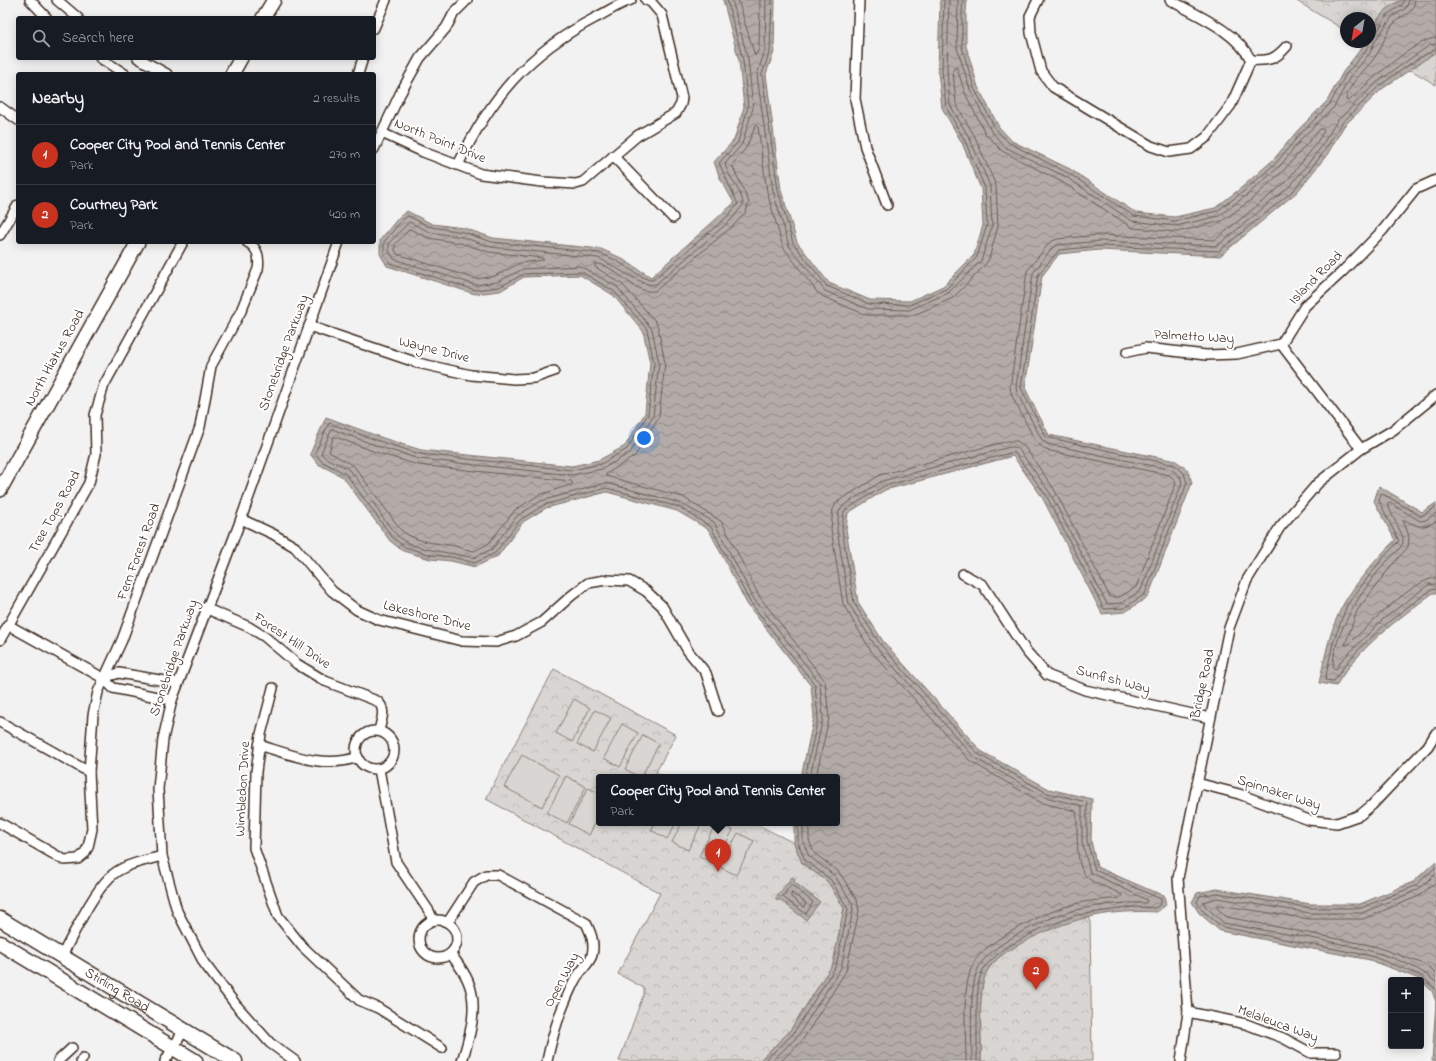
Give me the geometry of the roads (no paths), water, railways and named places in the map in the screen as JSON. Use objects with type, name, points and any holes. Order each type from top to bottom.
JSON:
[{"type":"main road","name":"Stirling Road","points":[[0,919],[235,1061]]},
{"type":"main road","name":"Stirling Road","points":[[0,943],[195,1061]]},
{"type":"street","points":[[30,0],[45,16]]},
{"type":"street","points":[[57,0],[76,16]]},
{"type":"street","points":[[264,16],[274,0]]},
{"type":"street","points":[[376,23],[386,0]]},
{"type":"street","points":[[376,145],[400,94],[420,58],[446,28],[454,13],[467,0]]},
{"type":"street","points":[[458,165],[472,136],[491,106],[504,88],[528,65],[573,30],[631,0]]},
{"type":"street","points":[[646,0],[651,2],[662,15],[682,98],[679,109],[672,117],[636,136],[613,156],[673,218]]},
{"type":"street","points":[[859,0],[855,98],[865,147],[887,205]]},
{"type":"street","points":[[1038,0],[1030,16],[1030,24],[1036,56],[1041,71],[1053,87],[1151,146],[1169,152],[1191,149],[1207,137],[1231,106],[1251,60]]},
{"type":"street","points":[[1170,0],[1232,37],[1244,47],[1251,60]]},
{"type":"street","points":[[1251,60],[1265,61],[1278,57],[1287,46]]},
{"type":"street","points":[[103,60],[122,72]]},
{"type":"street","points":[[142,60],[163,72]]},
{"type":"street","points":[[233,72],[240,60]]},
{"type":"street","points":[[359,72],[362,60]]},
{"type":"street","points":[[0,107],[16,119]]},
{"type":"street","name":"North Point Drive","points":[[382,133],[423,152],[481,174],[542,182],[576,184],[583,182],[613,156]]},
{"type":"street","name":"Island Road","points":[[1281,344],[1305,306],[1342,272],[1378,235],[1416,188],[1436,180]]},
{"type":"street","points":[[0,235],[16,208]]},
{"type":"street","name":"North Hiatus Road","points":[[0,490],[137,244]]},
{"type":"street","name":"Tree Tops Road","points":[[0,640],[89,483],[96,454],[95,415],[104,385],[183,244]]},
{"type":"street","name":"Fern Forest Road","points":[[0,824],[57,857],[70,861],[84,854],[91,839],[92,829],[89,772],[93,715],[103,678],[122,640],[200,427],[211,366],[241,311],[258,269],[258,252],[249,244]]},
{"type":"street","name":"Stonebridge Parkway","points":[[295,1061],[270,1043],[236,1004],[204,962],[178,911],[162,856],[158,789],[163,739],[177,683],[240,519],[338,244]]},
{"type":"street","name":"Wayne Drive","points":[[309,326],[418,363],[471,375],[514,379],[534,378],[554,371]]},
{"type":"street","points":[[1281,344],[1361,449]]},
{"type":"street","name":"Palmetto Way","points":[[1127,352],[1146,348],[1206,355],[1237,354],[1281,344]]},
{"type":"street","name":"Bridge Road","points":[[1181,1061],[1188,1012],[1178,878],[1229,628],[1247,580],[1280,527],[1318,483],[1361,449],[1393,430],[1436,395]]},
{"type":"street","name":"Lakeshore Drive","points":[[240,519],[273,534],[295,547],[332,591],[357,610],[378,620],[462,641],[496,642],[516,636],[542,622],[588,583],[606,580],[628,581],[646,591],[662,606],[688,651],[706,673],[718,711]]},
{"type":"street","name":"Sunfish Way","points":[[963,574],[983,585],[1026,651],[1047,675],[1085,690],[1210,718]]},
{"type":"street","name":"Forest Hill Drive","points":[[205,608],[249,627],[265,637],[297,664],[326,681],[377,701],[381,704],[383,714],[379,731]]},
{"type":"street","points":[[8,624],[103,678],[113,688],[172,700]]},
{"type":"street","points":[[103,678],[119,673],[177,683]]},
{"type":"street","name":"Wimbledon Drive","points":[[273,688],[260,745],[256,772],[254,848],[278,916],[302,946],[359,1000],[378,1008],[442,1048]]},
{"type":"street","points":[[0,722],[89,772]]},
{"type":"street","points":[[373,731],[379,731],[390,737],[395,748],[392,760],[387,765],[379,769],[369,768],[364,765],[358,757],[356,748],[361,736],[373,731]]},
{"type":"street","name":"Spinnaker Way","points":[[1197,783],[1239,794],[1309,820],[1337,823],[1360,815],[1372,805],[1428,746],[1436,733]]},
{"type":"street","points":[[260,745],[324,763],[337,763],[358,757]]},
{"type":"street","points":[[379,769],[396,862],[429,911],[433,920]]},
{"type":"street","points":[[62,957],[94,898],[109,877],[130,865],[162,856]]},
{"type":"street","name":"Open Way","points":[[448,922],[474,882],[486,875],[498,875],[586,923],[593,935],[592,956],[578,974],[562,1005],[552,1035],[547,1061]]},
{"type":"street","points":[[433,920],[448,922],[456,931],[458,937],[455,949],[451,954],[440,958],[434,958],[424,952],[420,946],[420,933],[423,927],[433,920]]},
{"type":"street","points":[[451,954],[468,980],[472,993],[473,1011],[470,1035],[462,1061]]},
{"type":"street","name":"Melaleuca Way","points":[[1188,1012],[1246,1024],[1283,1038],[1311,1053],[1336,1053]]},
{"type":"street","points":[[165,1061],[184,1030]]},
{"type":"street","points":[[58,1061],[72,1048]]},
{"type":"water","points":[[723,0],[775,0],[774,52],[766,74],[781,190],[797,242],[829,283],[870,300],[910,301],[943,286],[974,255],[983,225],[981,189],[962,143],[942,108],[938,71],[940,0],[967,0],[966,46],[978,87],[999,127],[1012,141],[1070,169],[1136,213],[1175,217],[1215,208],[1241,188],[1274,159],[1297,131],[1327,101],[1343,72],[1361,48],[1376,48],[1376,22],[1392,5],[1404,0],[1436,0],[1436,52],[1382,89],[1344,126],[1327,155],[1297,192],[1220,256],[1100,250],[1059,254],[1042,276],[1025,388],[1049,435],[1176,461],[1188,470],[1192,483],[1148,597],[1125,612],[1102,614],[1042,497],[1013,456],[885,490],[848,513],[846,529],[858,602],[883,641],[981,751],[1049,789],[1092,799],[1091,841],[1097,867],[1164,895],[1166,905],[1157,912],[1120,912],[1086,918],[1053,928],[1020,944],[997,959],[987,971],[982,990],[981,1061],[759,1061],[789,1032],[833,964],[844,908],[828,882],[802,863],[794,843],[794,826],[840,826],[840,774],[802,774],[814,717],[811,686],[747,604],[709,530],[677,511],[607,492],[546,508],[523,522],[498,556],[475,567],[451,561],[430,559],[403,551],[390,541],[343,477],[318,464],[310,454],[326,417],[421,450],[572,466],[599,460],[625,446],[645,413],[650,363],[643,331],[613,295],[580,275],[524,277],[500,291],[475,294],[387,266],[380,254],[380,240],[399,217],[407,211],[432,224],[464,228],[493,238],[601,249],[619,257],[651,277],[734,203],[720,178],[714,162],[734,140],[744,107],[739,61]]},
{"type":"water","points":[[1379,486],[1422,512],[1436,503],[1436,593],[1433,593],[1406,613],[1367,647],[1345,672],[1336,686],[1319,683],[1326,653],[1339,612],[1355,586],[1381,554],[1395,540],[1374,501]]},
{"type":"water","points":[[1436,861],[1436,1002],[1432,991],[1424,984],[1424,977],[1414,977],[1370,960],[1220,931],[1199,913],[1192,902],[1197,893],[1217,889],[1311,904],[1360,904],[1413,882]]},
{"type":"water","points":[[792,877],[795,879],[794,882],[820,902],[806,920],[779,899],[778,901],[775,899]]},
{"type":"water","points":[[1436,1002],[1436,1061],[1432,1061]]},
{"type":"place","name":"Cooper City Pool and Tennis Center","points":[[718,872]]},
{"type":"place","name":"Courtney Park","points":[[1036,990]]}]
